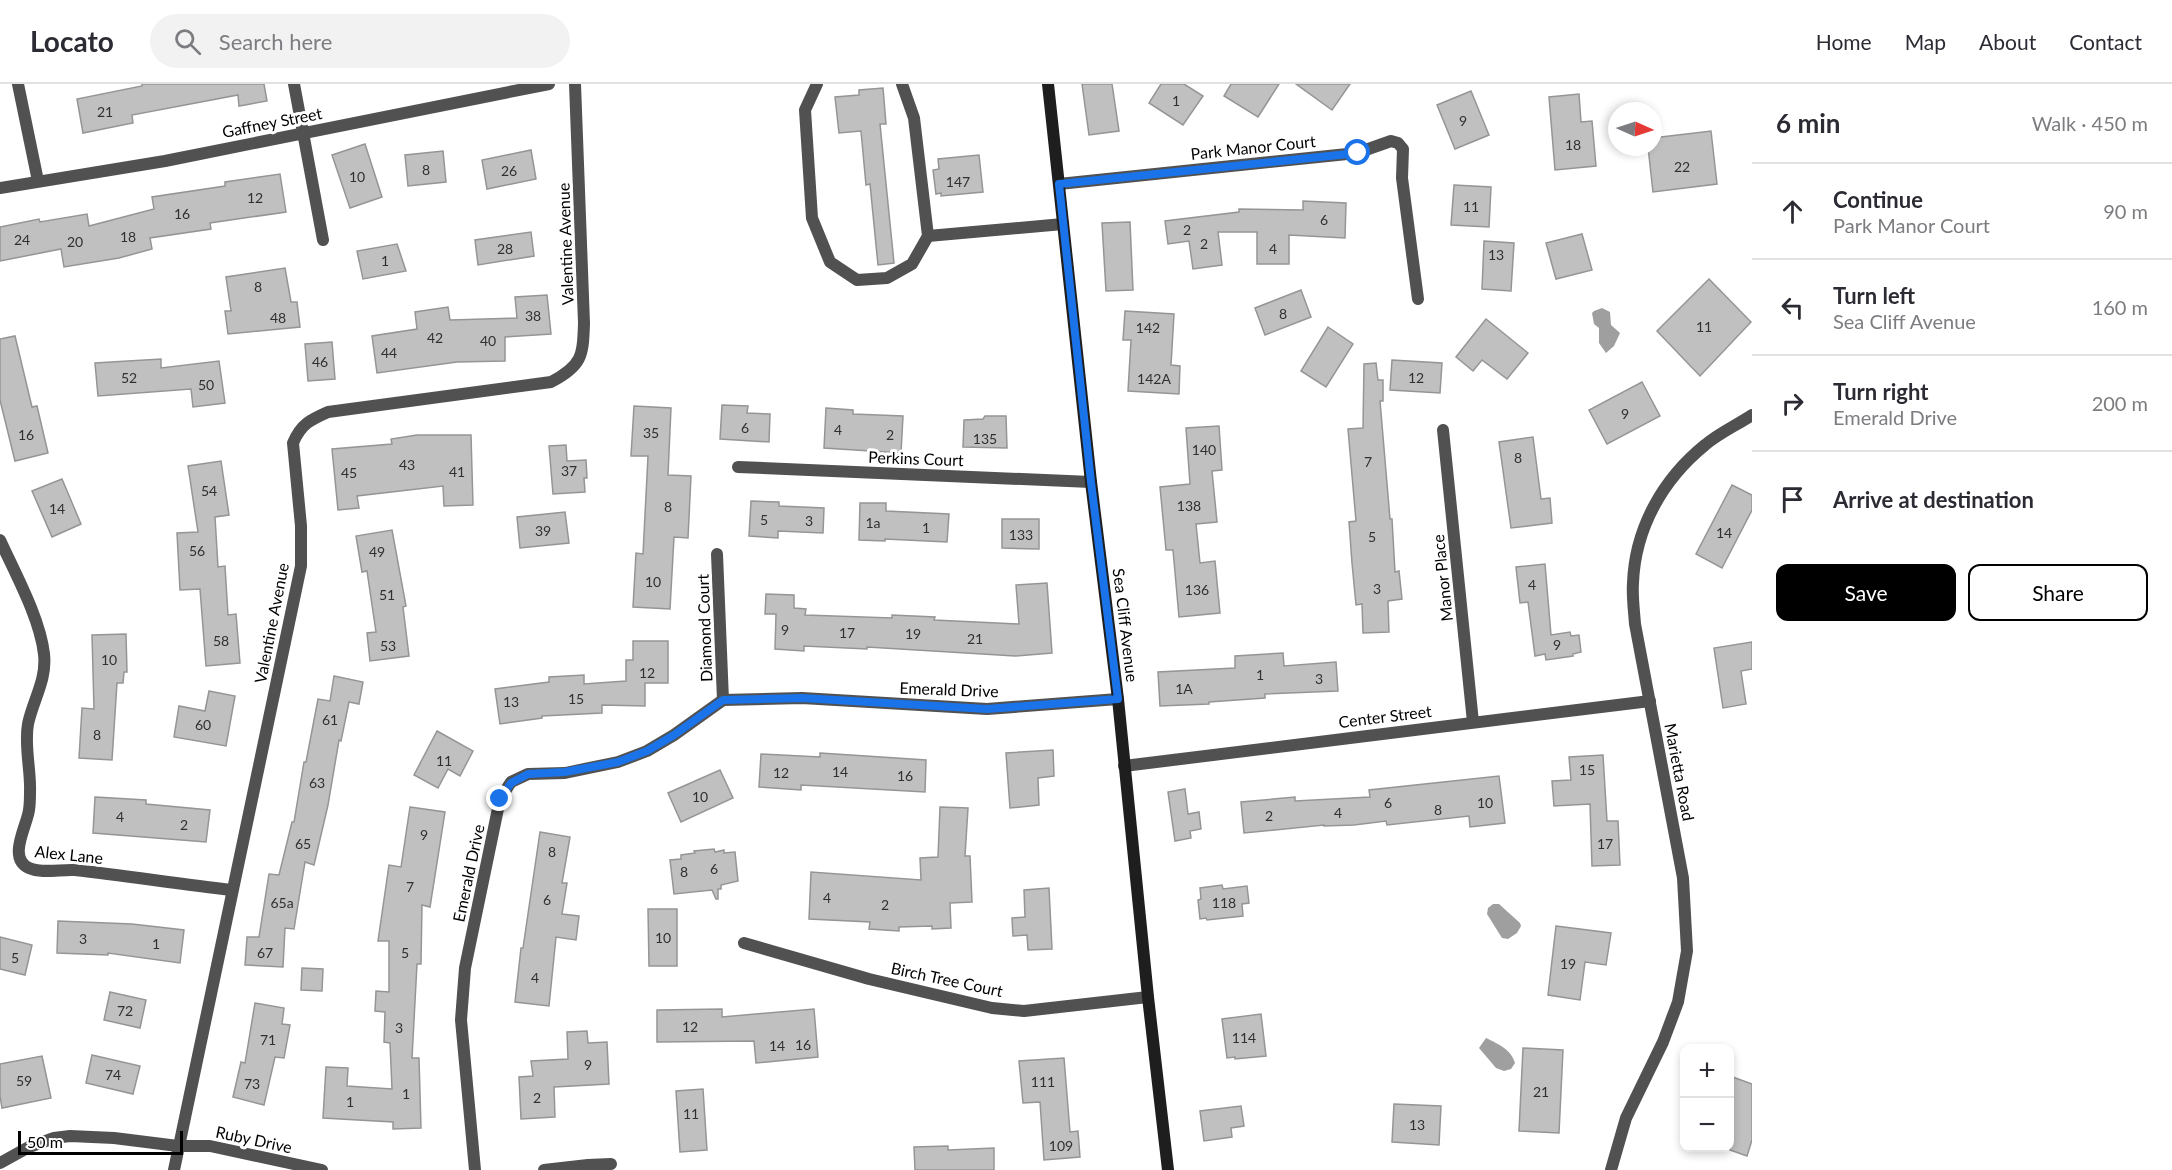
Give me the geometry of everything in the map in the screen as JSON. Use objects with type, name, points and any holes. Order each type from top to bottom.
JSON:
[{"type":"street","points":[[18,84],[38,181]]},
{"type":"street","points":[[294,84],[323,240]]},
{"type":"street","name":"Gaffney Street","points":[[0,188],[165,160],[549,84]]},
{"type":"street","name":"Valentine Avenue","points":[[174,1170],[301,567],[301,526],[293,443],[308,421],[328,412],[551,382],[569,372],[577,363],[583,347],[584,323],[575,84]]},
{"type":"street","points":[[817,84],[805,110],[812,218],[830,262],[857,280],[887,279],[912,264],[928,236],[914,118],[902,84]]},
{"type":"street","name":"Sea Cliff Avenue","points":[[1048,84],[1091,482],[1118,699],[1168,1170]]},
{"type":"street","name":"Park Manor Court","points":[[1059,184],[1358,153],[1388,142],[1396,142],[1401,145],[1404,152],[1402,178],[1418,299]]},
{"type":"street","points":[[928,236],[1062,224]]},
{"type":"street","name":"Marietta Road","points":[[1611,1170],[1626,1118],[1663,1042],[1678,1002],[1687,951],[1683,878],[1635,624],[1633,584],[1638,544],[1654,504],[1677,470],[1707,443],[1752,415]]},
{"type":"street","name":"Manor Place","points":[[1443,430],[1473,722]]},
{"type":"street","name":"Perkins Court","points":[[738,467],[1091,482]]},
{"type":"street","name":"Alex Lane","points":[[0,540],[27,597],[45,655],[44,675],[26,738],[30,770],[30,809],[20,842],[21,862],[28,868],[38,870],[74,870],[232,890]]},
{"type":"street","name":"Diamond Court","points":[[717,554],[723,700]]},
{"type":"street","name":"Emerald Drive","points":[[476,1170],[462,1020],[465,968],[500,799],[511,783],[528,774],[565,772],[607,765],[647,751],[723,700],[802,698],[987,709],[1118,699]]},
{"type":"street","name":"Center Street","points":[[1124,766],[1650,701]]},
{"type":"street","name":"Birch Tree Court","points":[[744,944],[869,979],[992,1008],[1024,1011],[1148,997]]},
{"type":"street","name":"Ruby Drive","points":[[0,1163],[54,1138],[70,1136],[114,1138],[178,1146],[210,1146],[322,1170]]},
{"type":"street","points":[[544,1170],[588,1164],[611,1164]]},
{"type":"shaded area","points":[[1602,308],[1610,312],[1611,325],[1620,333],[1614,346],[1606,353],[1599,343],[1599,328],[1594,324],[1592,313]]},
{"type":"shaded area","points":[[1493,904],[1499,904],[1520,923],[1521,926],[1517,933],[1508,939],[1502,938],[1487,914],[1488,908]]},
{"type":"shaded area","points":[[1486,1038],[1510,1054],[1515,1063],[1511,1069],[1504,1071],[1496,1068],[1479,1048]]},
{"type":"building","points":[[142,84],[264,84],[267,101],[239,106],[238,95],[132,115],[133,123],[83,133],[77,99],[142,86]]},
{"type":"building","points":[[1082,84],[1112,84],[1119,131],[1089,135]]},
{"type":"building","points":[[1161,84],[1184,84],[1203,96],[1183,125],[1149,103]]},
{"type":"building","points":[[1231,84],[1279,84],[1258,117],[1224,96]]},
{"type":"building","points":[[1296,84],[1350,84],[1332,110]]},
{"type":"building","points":[[883,88],[886,124],[880,124],[894,263],[878,265],[870,184],[866,185],[861,131],[839,133],[835,97],[859,95],[859,90]]},
{"type":"building","points":[[1471,91],[1489,135],[1455,149],[1437,105]]},
{"type":"building","points":[[1579,94],[1581,122],[1592,121],[1596,166],[1555,170],[1549,97]]},
{"type":"building","points":[[1711,131],[1717,184],[1653,192],[1649,156],[1662,156],[1662,137]]},
{"type":"building","points":[[365,144],[382,197],[350,208],[332,155]]},
{"type":"building","points":[[531,150],[536,179],[487,189],[482,160]]},
{"type":"building","points":[[443,151],[446,182],[408,186],[405,155]]},
{"type":"building","points":[[979,155],[983,192],[941,196],[941,193],[936,194],[933,170],[939,169],[938,159]]},
{"type":"building","points":[[280,174],[286,212],[210,223],[211,229],[150,238],[152,249],[119,258],[64,267],[61,249],[0,261],[0,227],[39,219],[40,222],[87,214],[89,226],[154,209],[152,197],[225,186],[225,182]]},
{"type":"building","points":[[1454,185],[1491,187],[1489,227],[1451,225]]},
{"type":"building","points":[[1303,201],[1346,203],[1345,238],[1289,235],[1289,264],[1257,264],[1257,232],[1218,232],[1222,265],[1193,269],[1189,241],[1168,244],[1165,221],[1239,212],[1239,209],[1303,210]]},
{"type":"building","points":[[1130,222],[1133,290],[1106,291],[1102,223]]},
{"type":"building","points":[[531,232],[534,256],[478,265],[475,240]]},
{"type":"building","points":[[1582,234],[1592,270],[1556,279],[1546,243]]},
{"type":"building","points":[[1484,241],[1514,243],[1511,291],[1482,289]]},
{"type":"building","points":[[397,244],[406,271],[363,279],[357,251]]},
{"type":"building","points":[[285,268],[291,302],[297,302],[300,327],[228,334],[225,311],[231,311],[226,277]]},
{"type":"building","points":[[1709,279],[1751,322],[1700,376],[1657,331]]},
{"type":"building","points":[[1301,290],[1311,317],[1265,335],[1255,308]]},
{"type":"building","points":[[547,295],[551,334],[505,337],[505,361],[457,362],[377,373],[372,336],[417,329],[415,312],[448,307],[450,320],[517,318],[515,297]]},
{"type":"building","points":[[1125,311],[1174,314],[1171,365],[1180,366],[1179,394],[1128,391],[1131,340],[1123,340]]},
{"type":"building","points":[[1486,319],[1528,353],[1507,379],[1482,360],[1473,371],[1456,357]]},
{"type":"building","points":[[1328,327],[1353,344],[1326,387],[1301,371]]},
{"type":"building","points":[[15,336],[32,407],[37,406],[48,453],[15,461],[0,400],[0,339]]},
{"type":"building","points":[[332,342],[335,379],[308,381],[305,344]]},
{"type":"building","points":[[161,359],[161,368],[219,361],[225,403],[193,407],[191,389],[98,396],[95,363]]},
{"type":"building","points":[[1392,360],[1442,363],[1440,393],[1390,390]]},
{"type":"building","points":[[1376,363],[1378,380],[1383,380],[1383,401],[1380,401],[1390,519],[1392,519],[1395,572],[1399,571],[1402,599],[1388,601],[1389,632],[1363,633],[1362,604],[1356,605],[1352,563],[1349,522],[1356,521],[1348,429],[1363,428],[1364,364]]},
{"type":"building","points":[[1642,382],[1660,416],[1607,444],[1589,410]]},
{"type":"building","points":[[722,405],[748,406],[747,413],[770,414],[769,442],[720,439]]},
{"type":"building","points":[[634,406],[671,408],[668,475],[691,476],[688,538],[674,537],[670,609],[633,607],[636,553],[643,554],[648,456],[631,456]]},
{"type":"building","points":[[826,408],[853,410],[853,414],[903,416],[901,453],[824,448]]},
{"type":"building","points":[[985,416],[1006,416],[1007,448],[963,447],[964,420],[983,419]]},
{"type":"building","points":[[1219,426],[1222,470],[1212,471],[1217,522],[1196,524],[1200,563],[1215,561],[1220,613],[1179,617],[1173,550],[1166,550],[1160,487],[1190,484],[1186,428]]},
{"type":"building","points":[[417,435],[471,435],[473,505],[444,506],[443,486],[357,496],[359,508],[338,510],[332,449],[392,444],[391,439]]},
{"type":"building","points":[[1533,437],[1541,499],[1550,498],[1552,523],[1511,528],[1499,442]]},
{"type":"building","points":[[566,445],[567,461],[586,460],[585,492],[553,494],[549,446]]},
{"type":"building","points":[[221,461],[229,515],[215,517],[218,567],[225,566],[228,615],[236,614],[240,663],[206,666],[200,589],[180,590],[177,533],[198,532],[188,466]]},
{"type":"building","points":[[62,479],[81,524],[52,537],[32,491]]},
{"type":"building","points":[[1732,485],[1752,495],[1752,510],[1722,568],[1696,554]]},
{"type":"building","points":[[751,501],[779,502],[779,506],[824,508],[823,533],[778,531],[778,538],[749,536]]},
{"type":"building","points":[[860,503],[886,503],[886,511],[949,514],[947,542],[859,540]]},
{"type":"building","points":[[565,512],[569,543],[520,548],[517,517]]},
{"type":"building","points":[[1002,519],[1039,519],[1039,549],[1002,548]]},
{"type":"building","points":[[392,530],[406,606],[403,607],[409,656],[370,661],[367,633],[376,632],[367,571],[362,572],[356,536]]},
{"type":"building","points":[[1545,564],[1551,635],[1570,632],[1571,636],[1579,635],[1581,652],[1573,656],[1546,660],[1545,654],[1535,656],[1528,602],[1520,603],[1516,567]]},
{"type":"building","points":[[1047,583],[1052,653],[1015,656],[867,647],[867,649],[804,646],[804,651],[775,649],[776,614],[765,614],[766,594],[794,595],[794,608],[806,609],[805,615],[892,618],[892,615],[935,617],[934,620],[1019,624],[1016,585]]},
{"type":"building","points":[[126,634],[127,672],[124,672],[123,683],[117,683],[112,760],[79,758],[82,708],[94,709],[92,635]]},
{"type":"building","points":[[633,641],[668,641],[668,683],[645,683],[645,706],[602,705],[602,713],[542,716],[542,718],[500,724],[495,689],[549,682],[549,677],[584,675],[584,684],[626,681],[626,660],[633,660]]},
{"type":"building","points":[[1752,642],[1752,669],[1741,671],[1746,704],[1723,708],[1714,648]]},
{"type":"building","points":[[1283,653],[1284,666],[1336,662],[1338,691],[1265,694],[1265,698],[1160,706],[1158,672],[1235,668],[1235,656]]},
{"type":"building","points":[[334,676],[363,682],[359,704],[349,702],[314,865],[305,862],[294,929],[285,928],[283,967],[245,965],[247,937],[259,937],[269,874],[279,875],[292,822],[294,822],[318,699],[330,701]]},
{"type":"building","points":[[209,691],[235,696],[226,746],[174,737],[179,706],[205,711]]},
{"type":"building","points":[[437,731],[473,751],[460,776],[448,769],[438,788],[414,775]]},
{"type":"building","points":[[1053,750],[1054,776],[1038,778],[1039,805],[1010,808],[1006,753]]},
{"type":"building","points":[[820,753],[926,760],[925,792],[801,785],[801,790],[759,787],[761,754],[820,757]]},
{"type":"building","points":[[1603,755],[1607,821],[1618,821],[1620,865],[1592,866],[1590,804],[1554,806],[1552,781],[1571,780],[1569,757]]},
{"type":"building","points":[[720,770],[733,798],[681,822],[668,793]]},
{"type":"building","points":[[1499,776],[1505,823],[1470,827],[1469,816],[1387,825],[1386,821],[1244,833],[1241,802],[1295,797],[1295,801],[1370,797],[1369,790]]},
{"type":"building","points":[[1185,789],[1188,814],[1199,812],[1201,829],[1190,831],[1191,838],[1175,841],[1168,792]]},
{"type":"building","points":[[95,797],[146,800],[146,804],[210,810],[206,842],[93,833]]},
{"type":"building","points":[[410,807],[445,812],[430,907],[422,905],[421,964],[417,964],[412,1058],[419,1058],[421,1128],[393,1129],[393,1122],[323,1118],[326,1067],[348,1068],[347,1086],[392,1089],[390,1043],[384,1042],[385,1012],[375,1011],[376,991],[389,992],[389,941],[378,941],[389,865],[401,867]]},
{"type":"building","points":[[940,807],[968,808],[965,856],[970,856],[972,902],[950,903],[951,928],[899,927],[899,931],[869,929],[870,922],[809,919],[811,872],[921,880],[920,858],[938,857]]},
{"type":"building","points":[[540,832],[570,837],[562,883],[567,883],[562,914],[579,916],[576,940],[556,937],[549,1006],[515,1002],[521,948],[523,948]]},
{"type":"building","points":[[714,849],[715,852],[724,850],[724,853],[735,852],[738,881],[721,885],[721,889],[718,889],[718,899],[712,890],[674,894],[670,860],[681,859],[681,855],[695,853],[694,851]]},
{"type":"building","points":[[1222,885],[1223,889],[1247,886],[1249,903],[1242,904],[1243,916],[1200,919],[1198,900],[1201,899],[1200,888]]},
{"type":"building","points":[[1049,888],[1052,949],[1028,950],[1027,935],[1013,936],[1012,918],[1025,917],[1024,890]]},
{"type":"building","points":[[648,909],[677,909],[677,966],[649,966]]},
{"type":"building","points":[[58,921],[132,924],[184,930],[180,963],[108,953],[108,955],[57,953]]},
{"type":"building","points":[[1556,926],[1611,933],[1606,965],[1585,962],[1580,1000],[1548,995]]},
{"type":"building","points":[[0,937],[32,945],[25,975],[0,969]]},
{"type":"building","points":[[302,968],[323,969],[322,991],[301,990]]},
{"type":"building","points":[[110,992],[146,1000],[140,1028],[104,1020]]},
{"type":"building","points":[[255,1003],[284,1008],[282,1024],[290,1025],[284,1058],[275,1057],[264,1105],[233,1097],[241,1062],[245,1063]]},
{"type":"building","points":[[722,1009],[722,1017],[814,1009],[818,1057],[756,1063],[754,1041],[657,1042],[657,1010]]},
{"type":"building","points":[[1261,1014],[1266,1056],[1227,1058],[1222,1019]]},
{"type":"building","points":[[587,1031],[588,1043],[607,1042],[609,1084],[554,1087],[555,1117],[521,1119],[519,1077],[533,1076],[531,1061],[568,1059],[567,1032]]},
{"type":"building","points":[[1523,1048],[1563,1050],[1559,1133],[1519,1131]]},
{"type":"building","points":[[92,1055],[140,1066],[133,1094],[86,1083]]},
{"type":"building","points":[[42,1056],[51,1098],[2,1108],[0,1064]]},
{"type":"building","points":[[1064,1058],[1070,1132],[1078,1131],[1080,1157],[1044,1160],[1040,1102],[1023,1103],[1019,1061]]},
{"type":"building","points":[[1734,1077],[1752,1084],[1752,1140],[1747,1156],[1734,1151]]},
{"type":"building","points":[[703,1089],[707,1150],[680,1152],[676,1091]]},
{"type":"building","points":[[1394,1104],[1441,1106],[1439,1145],[1392,1142]]},
{"type":"building","points":[[1241,1106],[1244,1126],[1231,1128],[1232,1137],[1204,1141],[1200,1111]]},
{"type":"building","points":[[948,1146],[948,1150],[994,1148],[994,1170],[915,1170],[914,1147]]},
{"type":"route","points":[[500,799],[511,783],[528,774],[565,772],[618,762],[647,751],[723,700],[802,698],[987,709],[1118,699],[1091,482],[1059,184],[1358,153]]}]
